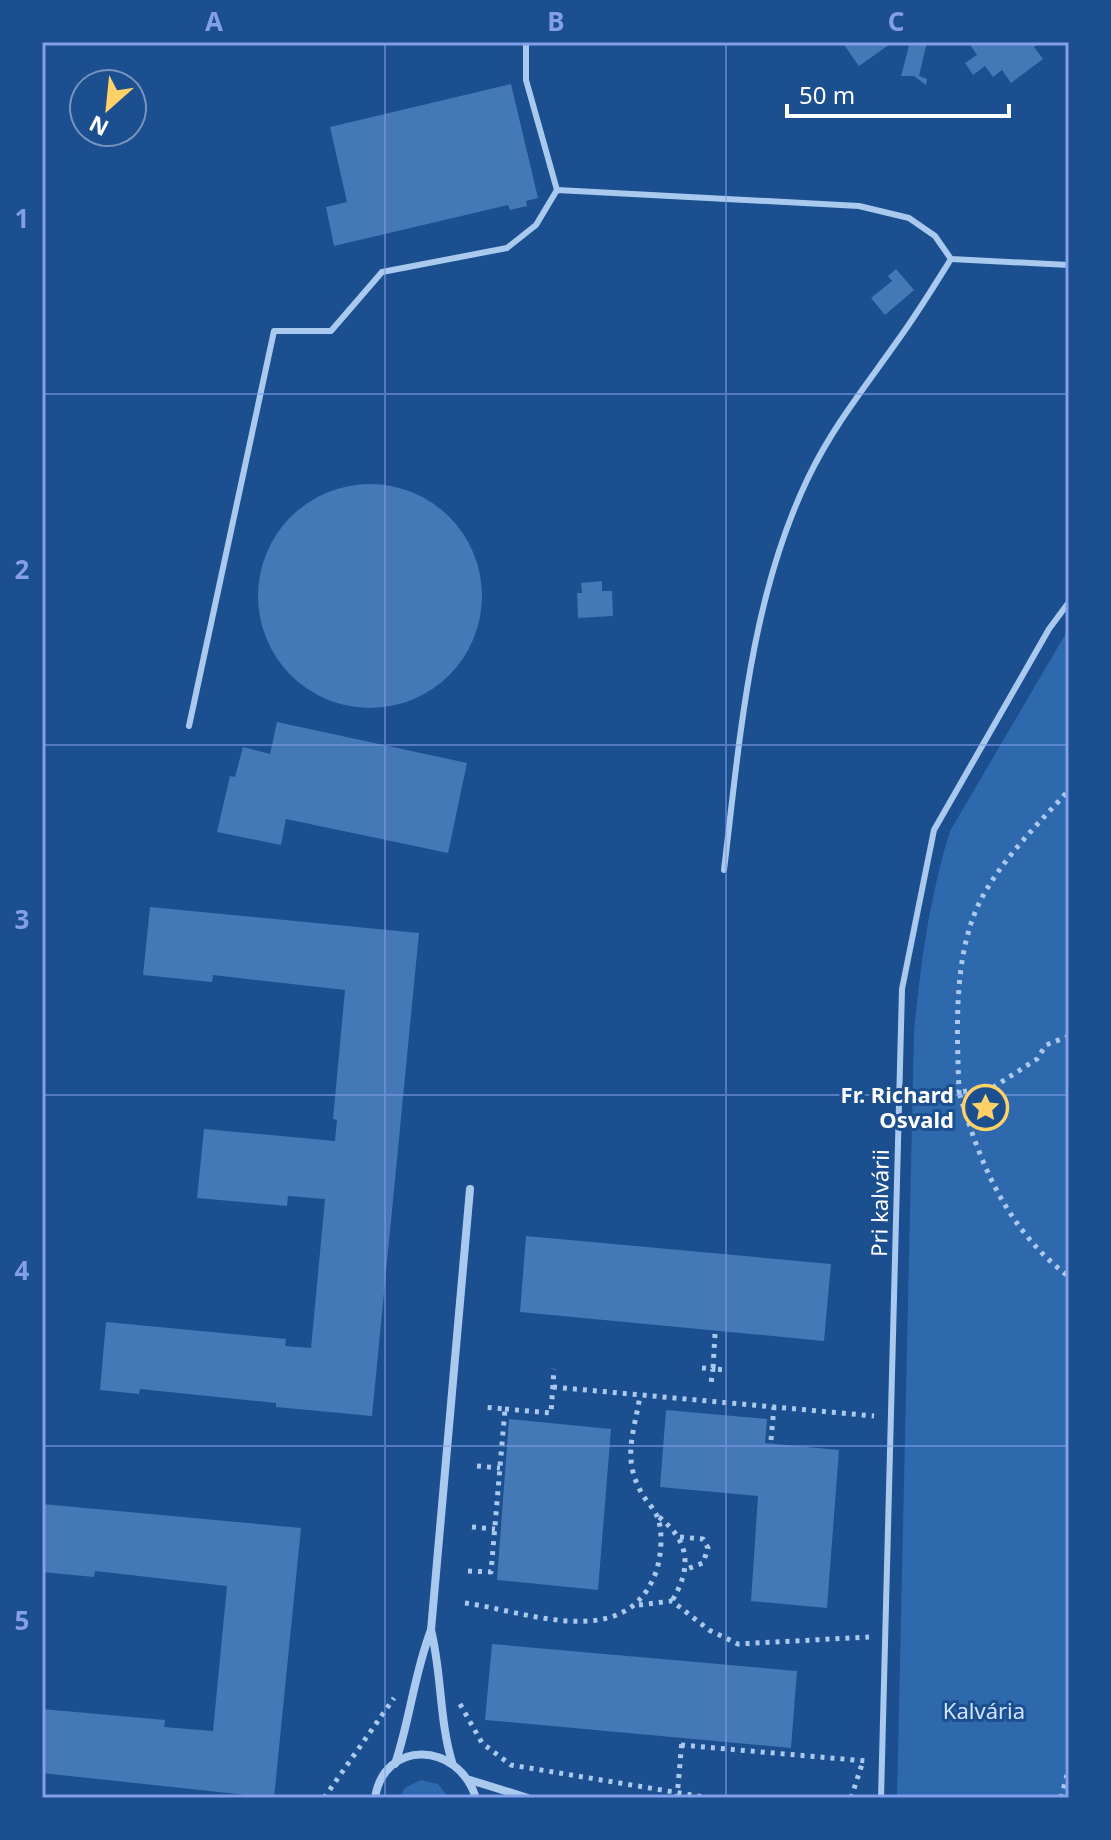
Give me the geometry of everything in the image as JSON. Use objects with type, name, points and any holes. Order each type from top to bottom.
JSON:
[{"type":"street","points":[[374,1796],[395,1764],[404,1737],[418,1662],[431,1630],[470,1189]]},
{"type":"street","points":[[431,1630],[440,1666],[445,1738],[452,1762],[470,1780],[476,1798]]},
{"type":"street","points":[[395,1764],[417,1755],[452,1762]]},
{"type":"street","points":[[470,1780],[528,1798]]},
{"type":"lane","points":[[189,726],[274,331],[331,331],[382,272],[507,248],[536,225],[557,190],[526,80],[526,42]]},
{"type":"lane","points":[[557,190],[859,206],[909,218],[935,236],[951,259]]},
{"type":"lane","points":[[951,259],[1069,265]]},
{"type":"lane","points":[[724,870],[753,658],[770,574],[807,479],[846,406],[898,340],[951,259]]},
{"type":"lane","name":"Pri kalvárii","points":[[881,1798],[902,989],[934,830],[1049,629],[1069,602]]},
{"type":"path","points":[[1069,790],[1013,852],[982,896],[965,950],[956,1012],[959,1092],[976,1148],[1001,1204],[1069,1277]]},
{"type":"path","points":[[900,1093],[992,1088],[1037,1059],[1046,1045],[1069,1036]]},
{"type":"path","points":[[711,1383],[715,1334]]},
{"type":"path","points":[[702,1368],[727,1370]]},
{"type":"path","points":[[482,1407],[551,1413],[554,1369]]},
{"type":"path","points":[[553,1387],[875,1416]]},
{"type":"path","points":[[640,1395],[629,1440],[630,1467],[640,1492],[658,1517],[680,1537],[687,1569],[672,1601]]},
{"type":"path","points":[[771,1440],[774,1407]]},
{"type":"path","points":[[468,1571],[491,1572],[505,1409]]},
{"type":"path","points":[[477,1466],[500,1468]]},
{"type":"path","points":[[638,1605],[657,1571],[658,1517]]},
{"type":"path","points":[[472,1527],[495,1529]]},
{"type":"path","points":[[680,1537],[703,1539],[708,1548],[703,1563],[687,1569]]},
{"type":"path","points":[[465,1603],[577,1621],[609,1617],[638,1605],[672,1601],[709,1630],[738,1644],[869,1637]]},
{"type":"path","points":[[324,1798],[387,1704],[402,1697]]},
{"type":"path","points":[[471,1724],[491,1753],[511,1765],[678,1796],[710,1798]]},
{"type":"path","points":[[678,1796],[682,1742],[865,1761]]},
{"type":"path","points":[[851,1798],[867,1753]]},
{"type":"path","points":[[1061,1798],[1069,1767]]},
{"type":"green space","name":"Kalvária","points":[[1069,628],[1069,1789],[1067,1798],[897,1798],[914,1032],[923,956],[931,905],[950,831]]},
{"type":"green space","points":[[421,1780],[438,1784],[449,1798],[399,1798],[405,1788]]},
{"type":"building","points":[[842,42],[893,42],[859,66]]},
{"type":"building","points":[[910,42],[927,42],[919,76],[927,79],[926,85],[914,76],[901,76]]},
{"type":"building","points":[[968,42],[1042,42],[1034,47],[1043,59],[1011,83],[1002,70],[993,77],[985,66],[973,75],[965,63],[977,55]]},
{"type":"building","points":[[511,84],[538,198],[526,201],[527,206],[510,210],[508,205],[334,246],[326,207],[347,202],[330,127]]},
{"type":"building","points":[[896,269],[914,290],[885,315],[871,298],[892,281],[888,276]]},
{"type":"building","points":[[370,484],[413,492],[449,517],[474,553],[482,596],[474,639],[449,675],[413,700],[370,708],[327,700],[291,675],[266,639],[258,596],[266,553],[291,517],[327,492]]},
{"type":"building","points":[[602,581],[602,591],[612,591],[613,616],[578,618],[577,593],[582,593],[581,583]]},
{"type":"building","points":[[277,722],[467,763],[448,853],[286,819],[281,845],[217,832],[230,776],[235,777],[243,747],[270,754]]},
{"type":"building","points":[[150,907],[419,933],[372,1416],[140,1389],[139,1394],[100,1390],[106,1322],[286,1339],[285,1346],[311,1348],[325,1199],[288,1196],[287,1206],[197,1198],[204,1129],[335,1141],[337,1120],[333,1119],[345,990],[213,975],[212,982],[143,975]]},
{"type":"building","points":[[526,1236],[831,1264],[824,1341],[520,1312]]},
{"type":"building","points":[[666,1410],[767,1419],[765,1443],[839,1450],[827,1608],[751,1601],[758,1496],[660,1487]]},
{"type":"building","points":[[509,1419],[611,1429],[598,1590],[497,1580]]},
{"type":"building","points":[[42,1504],[301,1528],[274,1798],[42,1773],[42,1709],[165,1720],[164,1727],[213,1731],[227,1586],[95,1571],[94,1577],[42,1572]]},
{"type":"building","points":[[492,1644],[797,1671],[791,1748],[485,1720]]},
{"type":"place","name":"Fr. Richard Osvald","points":[[985,1107]]}]
